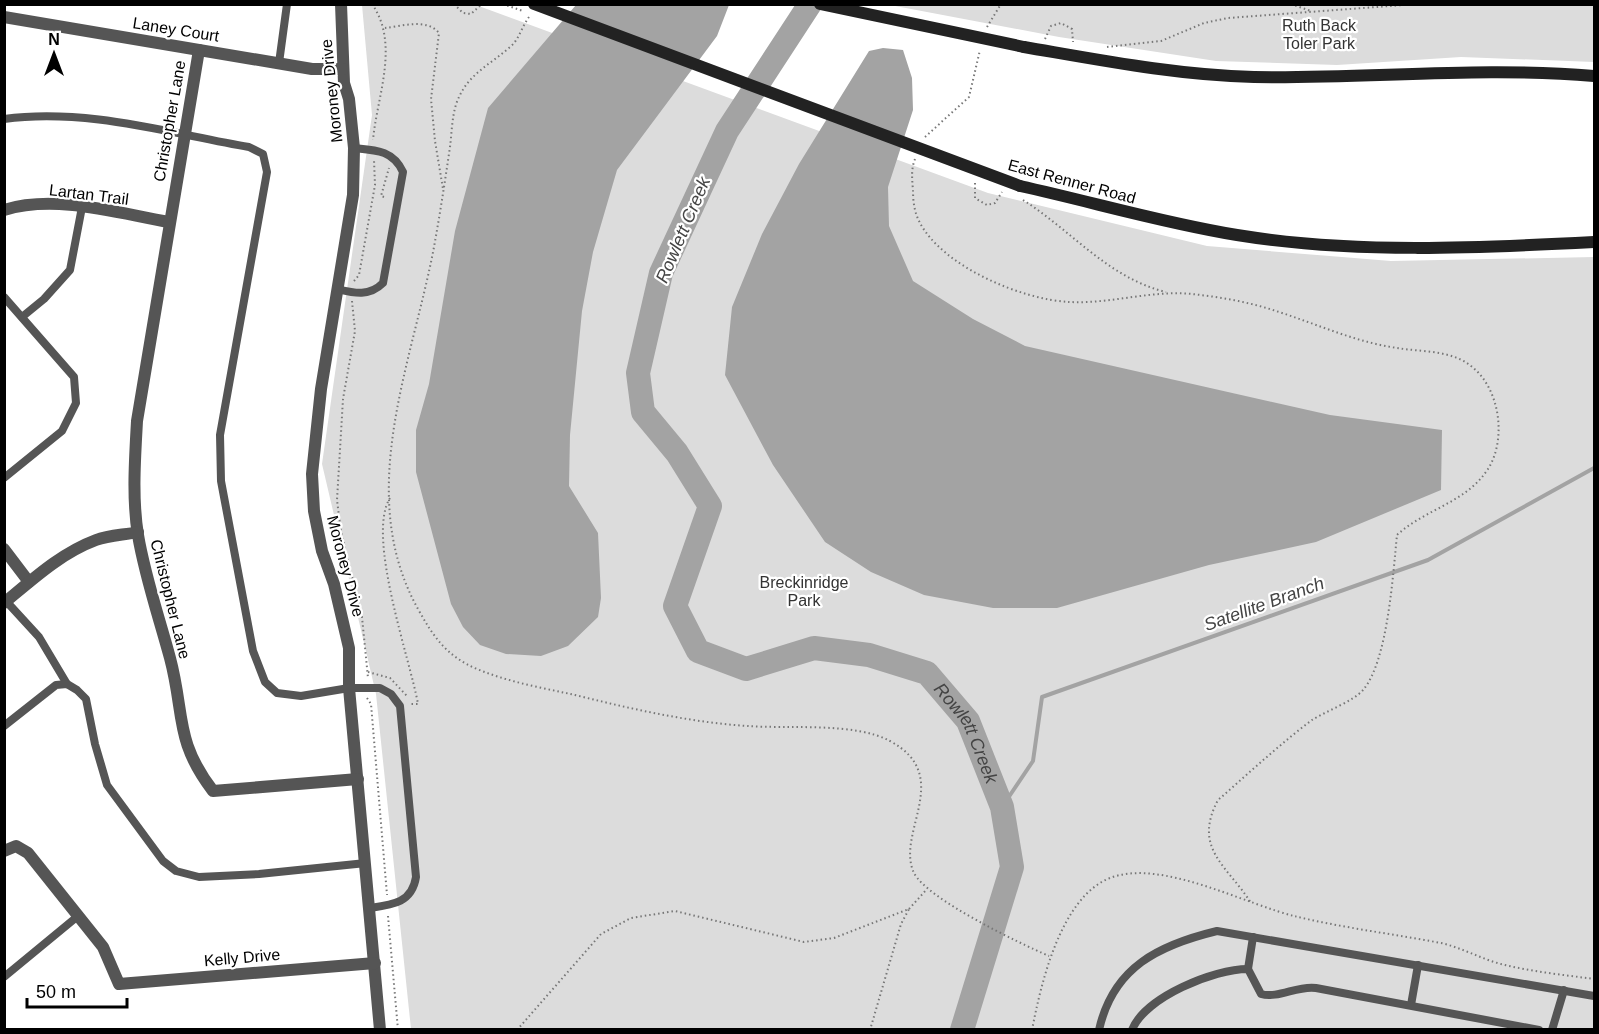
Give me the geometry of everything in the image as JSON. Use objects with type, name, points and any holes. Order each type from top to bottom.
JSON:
[{"type":"main road","points":[[820,4],[1024,47],[1140,68],[1213,75],[1319,76],[1485,71],[1594,76]]},
{"type":"main road","name":"East Renner Road","points":[[533,9],[1020,193],[1164,222],[1294,242],[1427,247],[1594,242]]},
{"type":"street","name":"Moroney Drive","points":[[341,4],[343,69],[354,148],[352,195],[314,435],[312,474],[314,511],[322,551],[334,584],[349,648],[349,688],[380,1029]]},
{"type":"street","name":"Laney Court","points":[[4,17],[312,69],[343,69]]},
{"type":"street","name":"Christopher Lane","points":[[199,50],[137,420],[135,475],[138,532],[152,604],[170,658],[184,743],[198,772],[213,791],[358,779]]},
{"type":"street","name":"Lartan Trail","points":[[4,210],[37,204],[82,207],[169,222]]},
{"type":"street","points":[[5,602],[73,550],[98,539],[138,532]]},
{"type":"street","points":[[4,549],[29,582]]},
{"type":"street","name":"Kelly Drive","points":[[4,851],[16,846],[28,853],[103,947],[120,984],[375,963]]},
{"type":"lane","points":[[279,63],[287,4]]},
{"type":"lane","points":[[4,119],[40,114],[89,117],[249,147],[263,154],[267,172],[220,435],[221,481],[253,651],[265,682],[277,693],[301,696],[349,688],[380,688],[391,694],[400,706],[416,877],[407,898],[388,906],[370,908]]},
{"type":"lane","points":[[337,289],[366,294],[376,290],[386,275],[403,172],[390,154],[354,148]]},
{"type":"lane","points":[[22,317],[70,270],[82,207]]},
{"type":"lane","points":[[4,297],[74,377],[76,403],[62,430],[4,478]]},
{"type":"lane","points":[[5,602],[39,637],[67,684],[86,699],[95,744],[107,784],[163,861],[176,871],[199,877],[366,863]]},
{"type":"lane","points":[[4,726],[56,685],[67,684]]},
{"type":"lane","points":[[4,977],[78,916]]},
{"type":"lane","points":[[1099,1029],[1104,1010],[1144,957],[1180,940],[1217,931],[1594,996]]},
{"type":"lane","points":[[1253,937],[1248,969],[1261,994],[1266,995],[1305,986],[1539,1029]]},
{"type":"lane","points":[[1411,1005],[1418,965]]},
{"type":"lane","points":[[1132,1029],[1136,1020],[1155,1005],[1199,978],[1231,969],[1248,969]]},
{"type":"lane","points":[[1552,1029],[1564,990]]},
{"type":"path","points":[[372,4],[385,28],[385,56],[374,150],[375,185],[359,275],[354,281],[355,331],[343,399],[337,500],[340,532],[362,617],[398,1029]]},
{"type":"path","points":[[454,4],[463,13],[471,14],[482,4]]},
{"type":"path","points":[[985,33],[988,22],[1001,4]]},
{"type":"path","points":[[1291,4],[1314,12]]},
{"type":"path","points":[[1099,47],[1129,47],[1161,42],[1204,23],[1228,18],[1417,4]]},
{"type":"path","points":[[533,9],[513,45],[468,80],[456,102],[444,192],[428,279],[396,407],[389,466],[391,529],[408,592],[437,643],[474,668],[516,682],[680,719],[746,726],[859,730],[891,741],[909,756],[920,775],[921,802],[912,846],[912,869],[927,889],[1022,944],[1049,956]]},
{"type":"path","points":[[1045,39],[1051,26],[1061,23],[1072,29],[1071,44],[1081,45]]},
{"type":"path","points":[[385,28],[424,24],[431,25],[439,33],[431,99],[435,141],[444,192]]},
{"type":"path","points":[[1036,37],[1054,41]]},
{"type":"path","points":[[922,141],[930,131],[969,97],[982,43]]},
{"type":"path","points":[[915,158],[912,166],[913,202],[919,221],[932,239],[951,257],[974,272],[1038,298],[1068,302],[1096,302],[1171,293]]},
{"type":"path","points":[[374,165],[389,166],[381,196],[384,197]]},
{"type":"path","points":[[976,180],[974,191],[980,203],[987,205],[994,203],[1002,191]]},
{"type":"path","points":[[994,187],[1008,194]]},
{"type":"path","points":[[1020,193],[1111,267],[1128,278],[1171,293],[1248,303],[1368,344],[1454,356],[1471,366],[1484,378],[1493,396],[1498,418],[1495,456],[1476,484],[1462,495],[1421,516],[1397,535],[1393,582],[1377,658],[1370,680],[1362,692],[1314,719],[1292,736],[1218,800],[1211,813],[1209,839],[1215,854],[1251,903]]},
{"type":"path","points":[[368,672],[390,678],[402,687],[410,704],[418,704],[398,627],[386,560],[384,507],[390,498]]},
{"type":"path","points":[[870,1029],[901,924],[909,909],[927,889]]},
{"type":"path","points":[[517,1029],[601,934],[631,918],[675,911],[804,942],[834,938],[909,909]]},
{"type":"green space","name":"Breckinridge Park","points":[[362,5],[476,5],[988,193],[1207,246],[1391,261],[1594,257],[1594,1029],[411,1029],[376,694],[322,464],[372,115]]},
{"type":"green space","name":"Ruth Back Toler Park","points":[[890,5],[1594,5],[1594,62],[1461,57],[1337,65],[1216,61],[1059,37]]},
{"type":"shaded area","points":[[576,5],[729,5],[717,36],[617,170],[593,252],[582,311],[570,435],[569,486],[598,533],[601,598],[598,617],[568,646],[541,656],[506,654],[480,645],[463,627],[451,604],[416,472],[416,430],[429,384],[455,231],[488,108]]},
{"type":"shaded area","points":[[883,48],[903,50],[912,78],[913,110],[888,187],[889,226],[913,281],[973,319],[1025,346],[1330,415],[1442,430],[1441,490],[1316,542],[1209,565],[1057,608],[993,608],[924,595],[871,572],[825,542],[773,465],[725,375],[732,307],[762,234],[799,164],[869,51]]},
{"type":"waterway","name":"Rowlett Creek","points":[[810,4],[727,131],[661,273],[638,373],[643,412],[677,453],[710,506],[675,606],[698,651],[746,669],[814,648],[869,655],[927,673],[968,721],[1002,807],[1012,867],[962,1030]]},
{"type":"waterway","name":"Satellite Branch","points":[[1002,807],[1033,761],[1042,697],[1428,560],[1594,468]]}]
